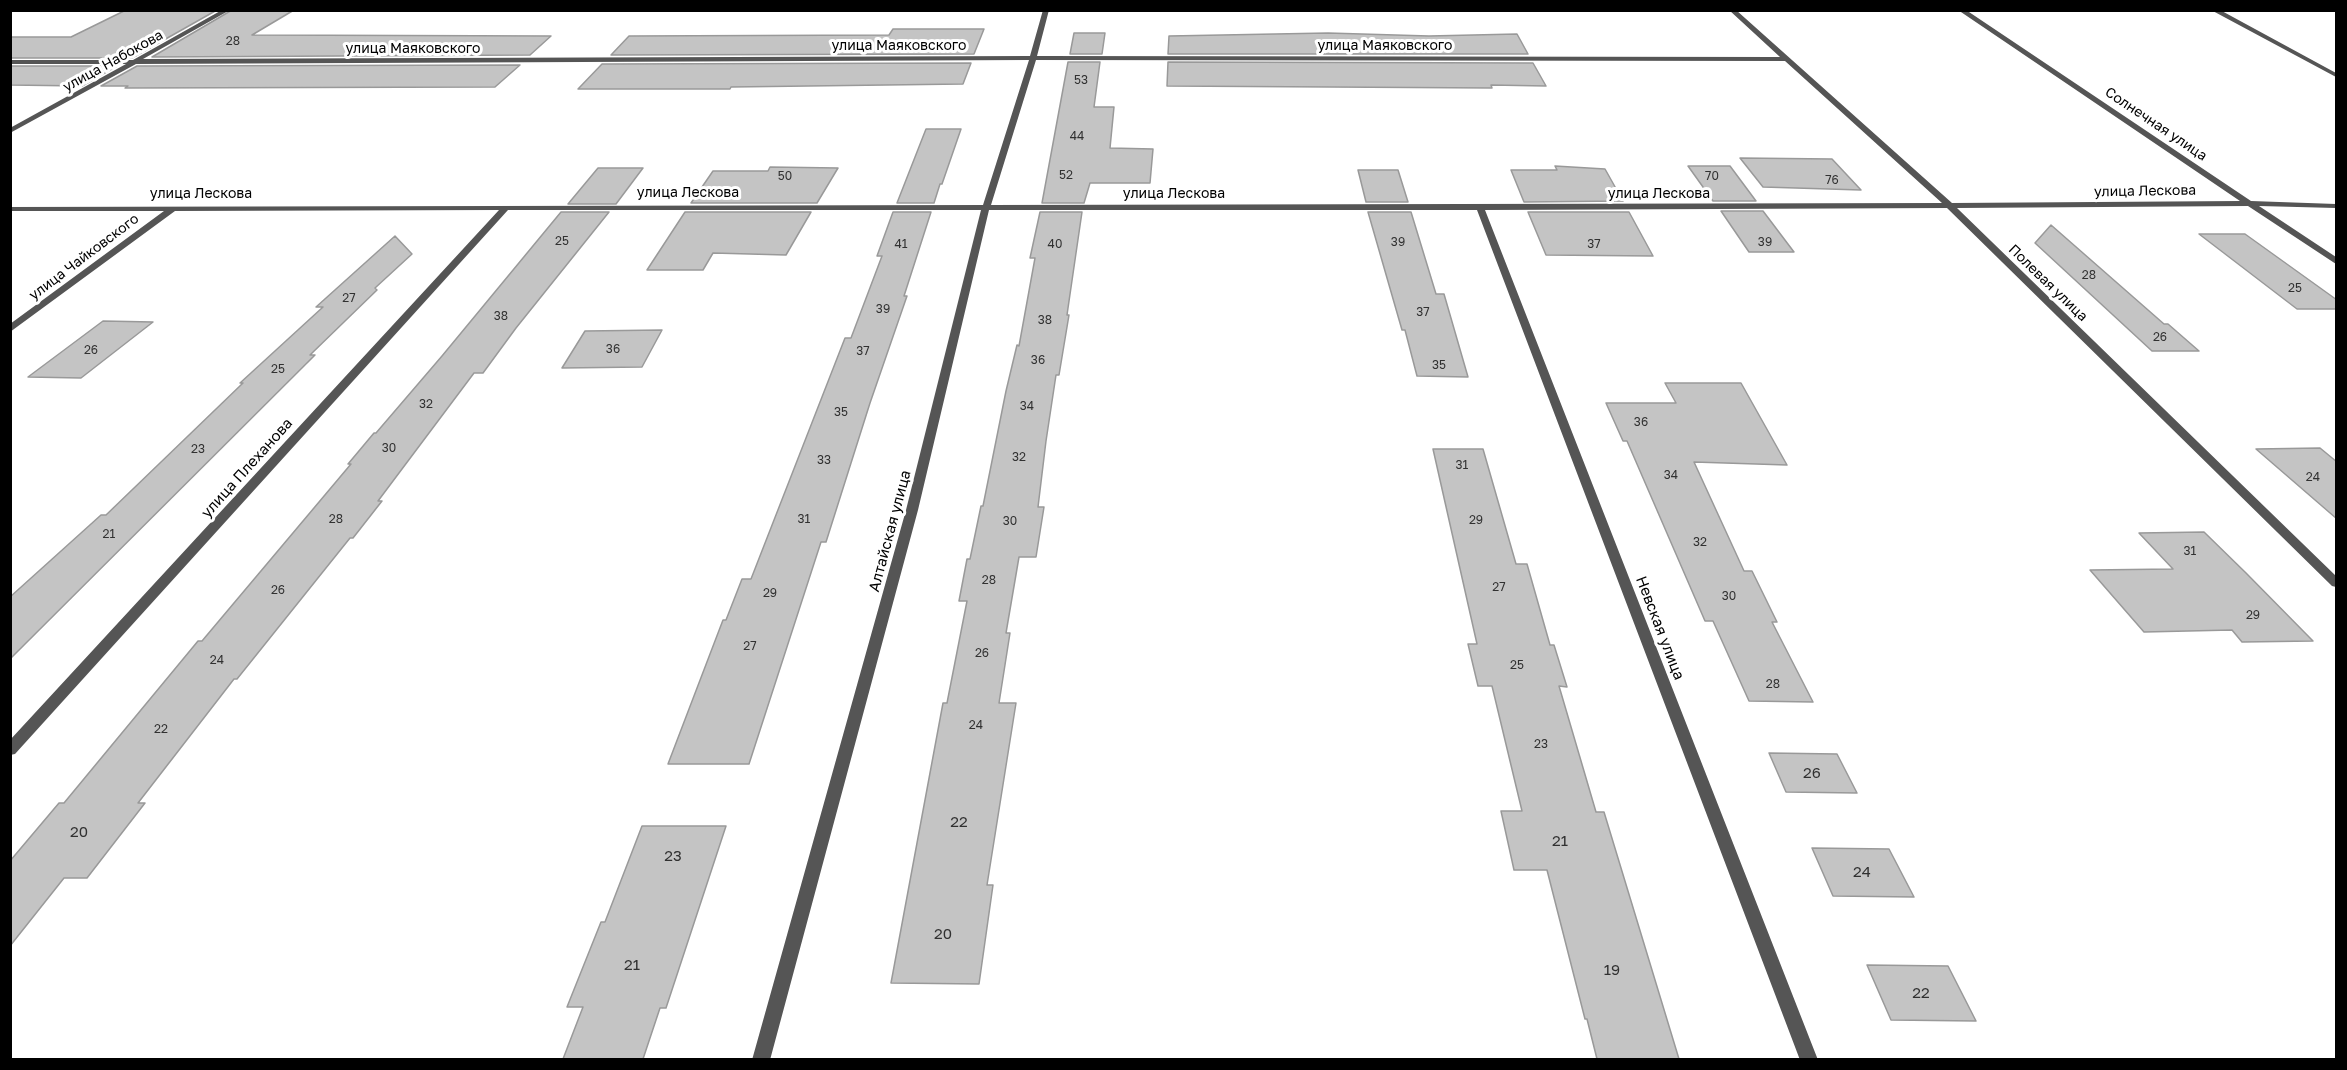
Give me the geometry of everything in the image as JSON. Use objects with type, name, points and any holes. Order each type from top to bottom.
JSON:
[{"type":"street","name":"улица Набокова","points":[[10,131],[227,10]]},
{"type":"street","name":"Алтайская улица","points":[[761,1059],[912,510],[986,207],[1034,58],[1046,10]]},
{"type":"street","name":"Полевая улица","points":[[1732,10],[1951,207],[2337,583]]},
{"type":"street","name":"Солнечная улица","points":[[1961,10],[2337,261]]},
{"type":"street","points":[[2214,10],[2337,75]]},
{"type":"street","name":"улица Маяковского","points":[[10,62],[1034,58],[1788,59]]},
{"type":"street","name":"улица Лескова","points":[[10,209],[1951,207],[2251,204],[2337,206]]},
{"type":"street","name":"улица Плеханова","points":[[10,750],[506,207]]},
{"type":"street","name":"улица Чайковского","points":[[10,329],[173,208]]},
{"type":"street","name":"Невская улица","points":[[1480,208],[1809,1059]]},
{"type":"building","points":[[126,10],[217,10],[132,58],[10,58],[10,37],[71,37]]},
{"type":"building","points":[[232,10],[294,10],[252,35],[551,36],[530,55],[152,57]]},
{"type":"building","points":[[893,29],[984,29],[974,54],[611,55],[629,36],[889,35]]},
{"type":"building","points":[[1074,33],[1105,33],[1102,54],[1070,54]]},
{"type":"building","points":[[1328,33],[1429,36],[1517,34],[1528,54],[1168,54],[1169,36]]},
{"type":"building","points":[[1068,62],[1100,62],[1094,107],[1114,107],[1110,148],[1153,149],[1150,183],[1090,183],[1084,203],[1042,203]]},
{"type":"building","points":[[1168,62],[1533,63],[1546,86],[1491,85],[1492,88],[1167,86]]},
{"type":"building","points":[[971,63],[963,84],[731,87],[730,89],[578,89],[602,64]]},
{"type":"building","points":[[520,65],[495,87],[125,88],[128,86],[101,86],[137,66]]},
{"type":"building","points":[[10,66],[117,66],[82,86],[10,85]]},
{"type":"building","points":[[926,129],[961,129],[934,203],[897,203]]},
{"type":"building","points":[[1740,158],[1832,159],[1861,190],[1763,187]]},
{"type":"building","points":[[1555,166],[1605,169],[1623,201],[1524,202],[1511,170],[1557,170]]},
{"type":"building","points":[[1688,166],[1730,166],[1756,201],[1713,201]]},
{"type":"building","points":[[770,167],[838,168],[817,203],[691,203],[713,171],[768,171]]},
{"type":"building","points":[[598,168],[643,168],[616,204],[568,204]]},
{"type":"building","points":[[1358,170],[1398,170],[1408,202],[1366,202]]},
{"type":"building","points":[[1721,211],[1763,211],[1794,252],[1749,252]]},
{"type":"building","points":[[561,212],[609,212],[483,373],[474,373],[353,538],[350,538],[237,679],[234,679],[138,803],[145,803],[87,878],[64,878],[10,946],[10,861],[59,803],[64,803],[198,641],[202,641]]},
{"type":"building","points":[[685,212],[811,212],[786,255],[713,253],[703,270],[647,270]]},
{"type":"building","points":[[893,212],[931,212],[904,296],[907,296],[826,542],[821,542],[749,764],[668,764],[723,620],[726,620],[742,579],[751,579],[845,338],[851,338],[882,256],[877,256]]},
{"type":"building","points":[[1040,212],[1082,212],[1067,315],[1069,315],[1059,375],[1056,375],[1046,441],[1038,507],[1044,507],[1036,557],[1019,557],[1006,633],[1010,633],[999,703],[1016,703],[987,885],[993,885],[979,984],[891,983],[943,703],[947,703],[967,601],[959,601],[967,559],[970,559],[981,506],[983,506],[1006,391],[1017,345],[1019,346],[1035,258],[1030,258]]},
{"type":"building","points":[[1368,212],[1411,212],[1436,294],[1444,294],[1468,377],[1417,376]]},
{"type":"building","points":[[1528,212],[1629,212],[1653,256],[1546,255]]},
{"type":"building","points":[[2051,225],[2164,324],[2168,324],[2199,351],[2152,351],[2035,243]]},
{"type":"building","points":[[2199,234],[2245,234],[2337,300],[2337,309],[2297,309]]},
{"type":"building","points":[[395,236],[412,254],[375,288],[377,290],[310,355],[315,355],[10,659],[10,597],[101,515],[106,515],[243,383],[240,383],[323,307],[316,307]]},
{"type":"building","points":[[103,321],[153,322],[81,378],[28,377]]},
{"type":"building","points":[[662,330],[642,367],[562,368],[585,331]]},
{"type":"building","points":[[1665,383],[1741,383],[1787,465],[1694,462],[1744,571],[1752,571],[1777,622],[1772,622],[1813,702],[1749,701],[1713,621],[1705,621],[1627,441],[1623,441],[1606,403],[1676,403]]},
{"type":"building","points":[[2320,448],[2337,462],[2337,519],[2256,449]]},
{"type":"building","points":[[1433,449],[1483,449],[1516,564],[1527,564],[1550,645],[1554,645],[1567,687],[1559,686],[1596,812],[1604,812],[1679,1059],[1597,1059],[1547,870],[1514,870],[1501,811],[1522,811],[1492,686],[1478,686],[1468,644],[1477,644]]},
{"type":"building","points":[[2204,532],[2313,641],[2242,642],[2232,630],[2144,632],[2090,570],[2173,569],[2139,533]]},
{"type":"building","points":[[1769,753],[1837,754],[1857,793],[1786,792]]},
{"type":"building","points":[[642,826],[726,826],[666,1008],[660,1008],[643,1059],[563,1059],[583,1007],[567,1007],[601,922],[605,922]]},
{"type":"building","points":[[1812,848],[1889,849],[1914,897],[1833,896]]},
{"type":"building","points":[[1867,965],[1948,966],[1976,1021],[1891,1020]]}]
